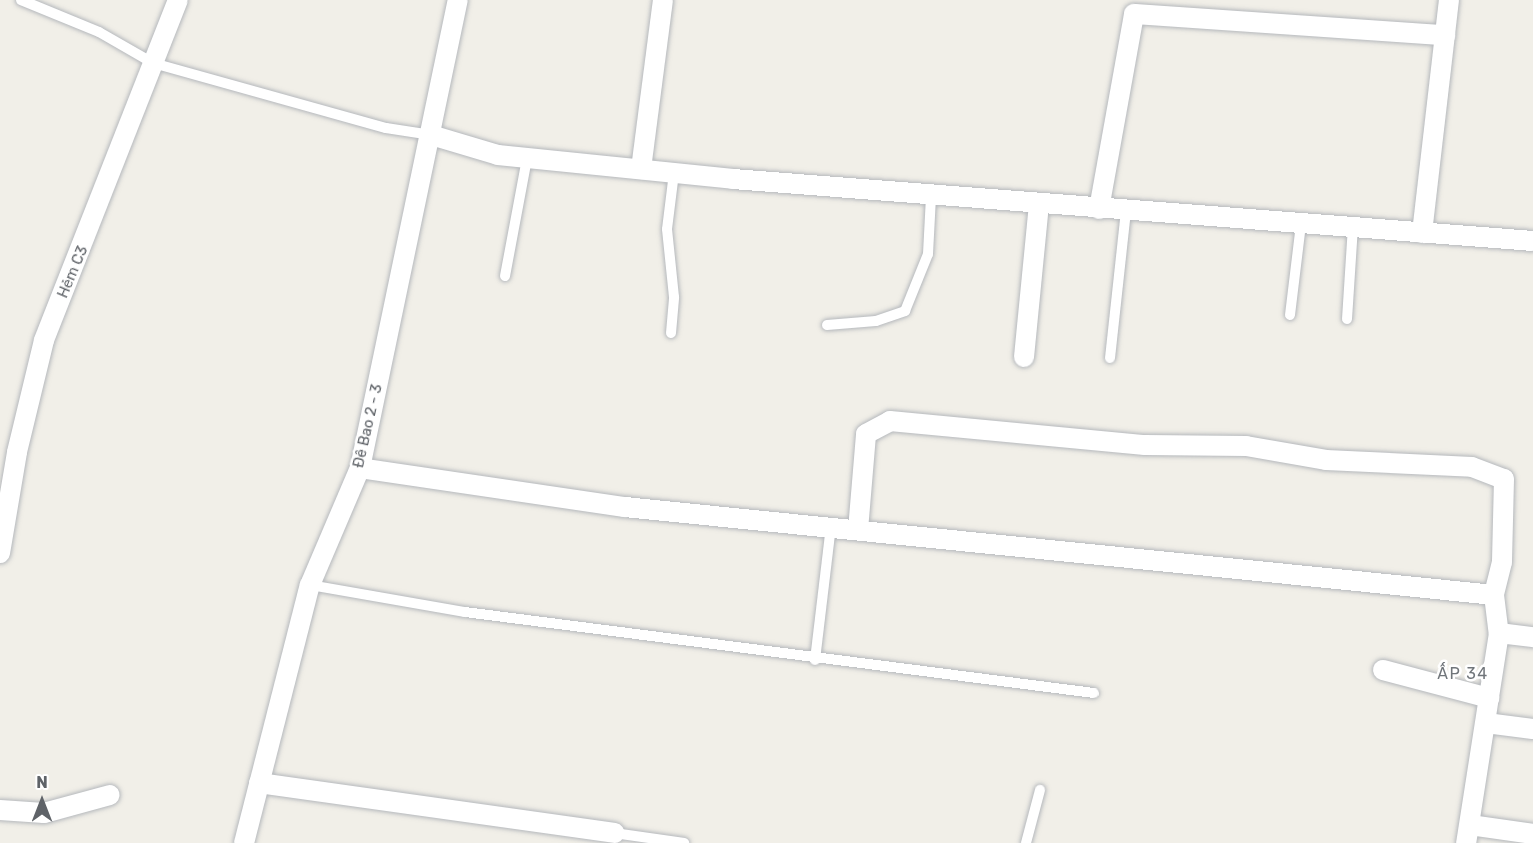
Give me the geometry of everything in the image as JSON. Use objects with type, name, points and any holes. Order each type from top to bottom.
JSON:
[{"type":"street","name":"Hẻm C3","points":[[0,553],[17,452],[44,340],[84,249],[178,0]]},
{"type":"street","name":"Đê Bao 2 - 3","points":[[244,843],[310,585],[360,468],[458,0]]},
{"type":"street","points":[[641,169],[663,0]]},
{"type":"street","points":[[1422,232],[1449,0]]},
{"type":"street","points":[[1099,209],[1134,14],[1445,35]]},
{"type":"street","points":[[431,135],[498,155],[674,173],[931,196],[1533,241]]},
{"type":"street","points":[[1024,357],[1039,204]]},
{"type":"street","points":[[858,530],[866,434],[890,421],[1145,445],[1246,446],[1326,460],[1472,467],[1504,479],[1502,561],[1494,596],[1499,633],[1468,834],[1533,834]]},
{"type":"street","points":[[360,468],[625,507],[831,526],[1494,596]]},
{"type":"street","points":[[1499,633],[1533,637]]},
{"type":"street","points":[[1383,670],[1489,698]]},
{"type":"street","points":[[1486,723],[1533,729]]},
{"type":"street","points":[[259,783],[614,833]]},
{"type":"street","points":[[0,810],[44,813],[110,795]]},
{"type":"lane","points":[[21,0],[99,32],[153,63],[386,128],[431,135]]},
{"type":"lane","points":[[505,276],[527,158]]},
{"type":"lane","points":[[671,333],[674,297],[667,229],[674,173]]},
{"type":"lane","points":[[827,325],[876,321],[905,311],[928,254],[931,196]]},
{"type":"lane","points":[[1110,358],[1126,211]]},
{"type":"lane","points":[[1290,315],[1301,224]]},
{"type":"lane","points":[[1347,320],[1353,227]]},
{"type":"lane","points":[[815,660],[831,526]]},
{"type":"lane","points":[[310,585],[465,612],[815,660],[1094,693]]},
{"type":"lane","points":[[1026,843],[1040,790]]},
{"type":"lane","points":[[614,833],[684,843]]},
{"type":"district","name":"ẤP 34","points":[[1463,674]]}]
